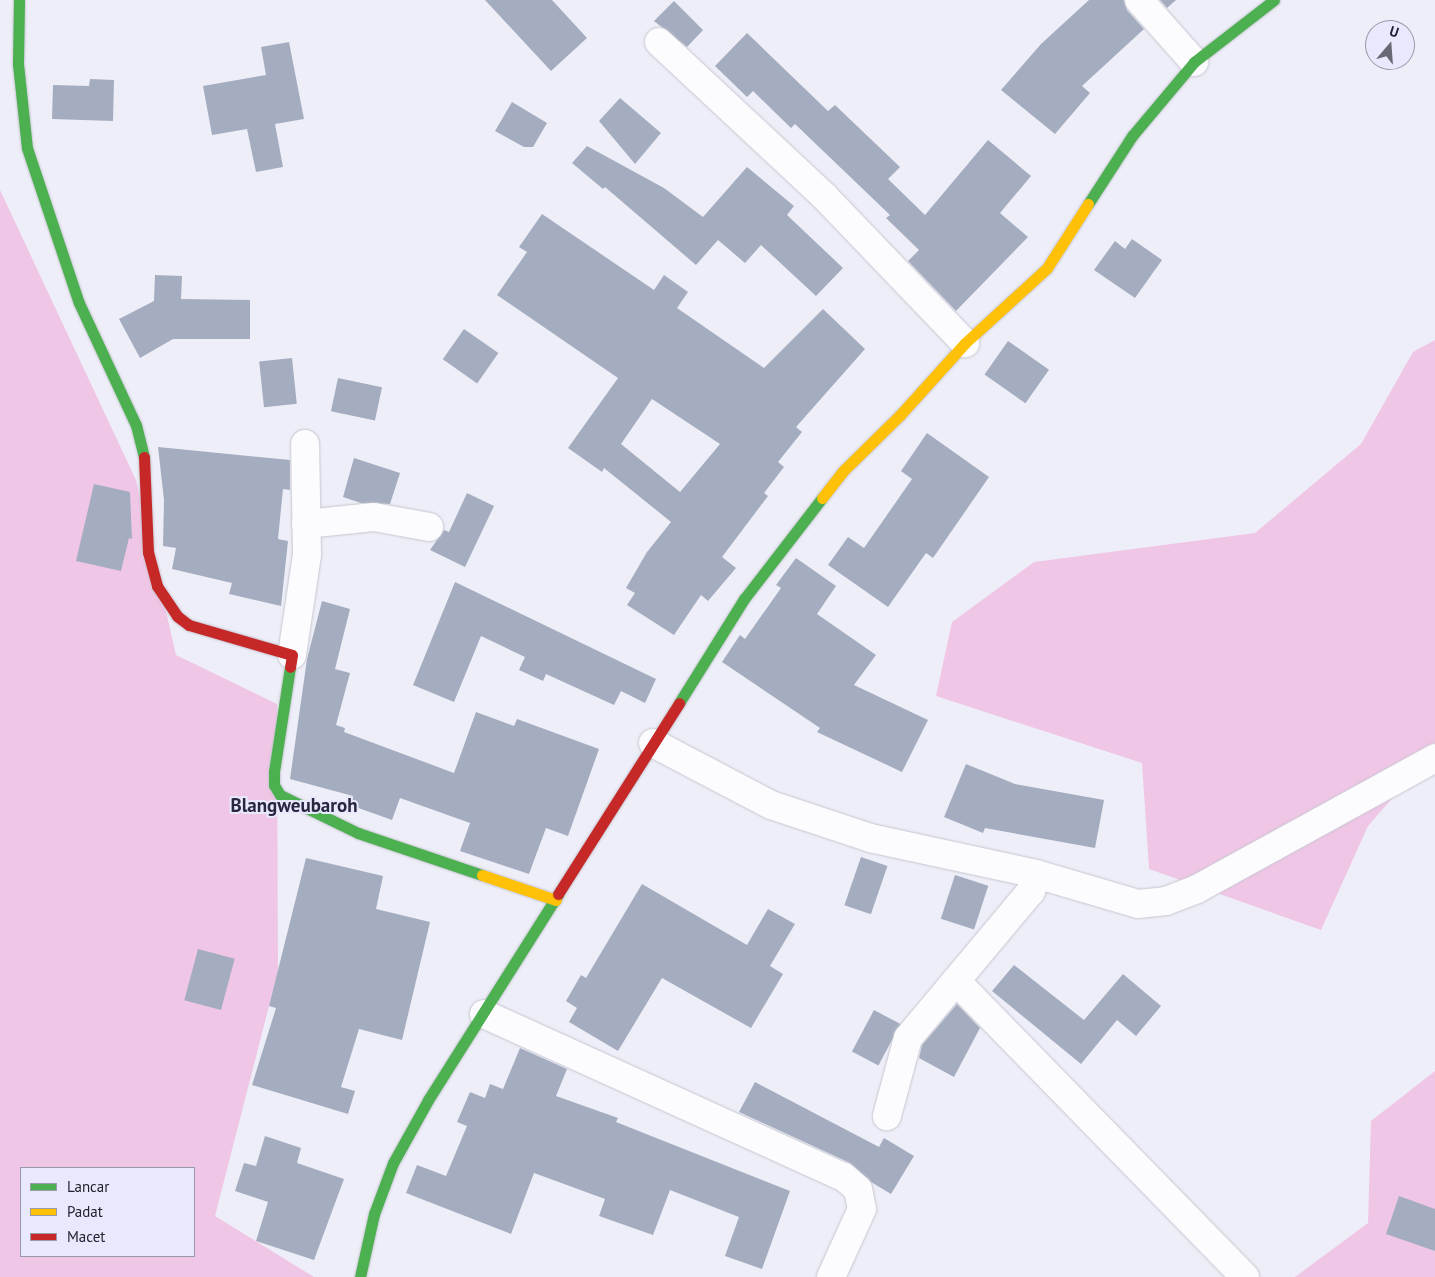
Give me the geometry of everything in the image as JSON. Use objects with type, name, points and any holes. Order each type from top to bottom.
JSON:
[{"type":"street","points":[[18,0],[18,64],[28,148],[79,303],[136,425],[145,459],[148,552],[157,586],[177,616],[189,625],[292,655]]},
{"type":"street","points":[[1139,0],[1194,62]]},
{"type":"street","points":[[360,1277],[374,1214],[393,1163],[428,1100],[556,900],[710,650],[794,534],[842,472],[900,415],[965,343],[1046,268],[1132,136],[1194,62],[1274,0]]},
{"type":"street","points":[[659,42],[824,196],[965,343]]},
{"type":"street","points":[[305,444],[306,524],[304,584],[274,772],[274,785],[280,795],[358,833],[556,900]]},
{"type":"street","points":[[306,524],[374,516],[429,527]]},
{"type":"street","points":[[653,743],[780,808],[870,838],[1036,874],[1138,904],[1166,901],[1197,888],[1435,758]]},
{"type":"street","points":[[887,1116],[908,1038],[1031,891],[1036,874]]},
{"type":"street","points":[[956,981],[1245,1277]]},
{"type":"street","points":[[484,1014],[844,1178],[858,1189],[862,1209],[831,1277]]},
{"type":"shaded area","points":[[0,190],[136,480],[176,655],[277,704],[278,971],[215,1216],[314,1277],[0,1277]]},
{"type":"shaded area","points":[[1435,340],[1435,749],[1368,826],[1321,930],[1149,869],[1142,763],[936,696],[952,622],[1034,562],[1255,533],[1361,444],[1413,352]]},
{"type":"shaded area","points":[[1435,1071],[1435,1277],[1295,1277],[1368,1223],[1371,1121]]},
{"type":"building","points":[[485,0],[552,0],[587,38],[551,71]]},
{"type":"building","points":[[1089,0],[1124,0],[1127,10],[1144,29],[1082,86],[1090,93],[1055,134],[1001,90],[1041,44]]},
{"type":"building","points":[[1160,0],[1176,0],[1167,8]]},
{"type":"building","points":[[674,1],[703,30],[687,47],[654,21]]},
{"type":"building","points":[[747,33],[828,111],[835,105],[900,167],[888,179],[925,215],[988,140],[1031,176],[1000,213],[1028,237],[956,311],[908,261],[919,250],[886,218],[890,215],[795,124],[791,128],[753,91],[747,97],[715,66]]},
{"type":"building","points":[[289,42],[304,119],[275,124],[283,167],[256,172],[247,129],[212,135],[203,86],[266,75],[261,47]]},
{"type":"building","points":[[90,79],[114,80],[113,121],[52,119],[53,85],[89,86]]},
{"type":"building","points":[[620,98],[661,133],[635,164],[599,121]]},
{"type":"building","points":[[512,102],[547,123],[533,147],[524,147],[495,131]]},
{"type":"building","points":[[587,146],[664,188],[703,217],[747,167],[794,206],[787,215],[843,268],[816,296],[761,245],[745,263],[718,240],[696,265],[605,187],[603,189],[572,163]]},
{"type":"building","points":[[542,214],[654,290],[664,275],[688,292],[677,308],[764,368],[823,309],[865,349],[796,427],[802,432],[778,462],[784,467],[764,493],[768,496],[722,557],[736,568],[708,601],[701,595],[674,635],[627,605],[635,593],[626,588],[647,552],[671,522],[604,468],[602,472],[568,448],[618,378],[497,295],[527,252],[519,247]],"holes":[[[652,399],[720,444],[680,492],[621,444]]]},
{"type":"building","points":[[1132,239],[1162,260],[1135,298],[1094,270],[1115,241],[1125,249]]},
{"type":"building","points":[[155,275],[182,276],[181,299],[250,300],[250,339],[173,339],[140,358],[119,319],[154,301]]},
{"type":"building","points":[[464,329],[498,353],[477,383],[443,359]]},
{"type":"building","points":[[1008,341],[1049,370],[1025,403],[984,375]]},
{"type":"building","points":[[292,358],[297,404],[264,407],[259,361]]},
{"type":"building","points":[[338,378],[382,387],[375,421],[331,411]]},
{"type":"building","points":[[927,433],[989,477],[933,558],[926,553],[888,607],[828,565],[848,537],[864,548],[912,479],[901,471]]},
{"type":"building","points":[[158,447],[290,460],[290,490],[283,489],[278,539],[288,541],[281,606],[229,594],[232,583],[172,569],[176,548],[163,546],[164,500]]},
{"type":"building","points":[[354,458],[400,473],[390,504],[361,503],[343,497]]},
{"type":"building","points":[[94,484],[130,492],[132,539],[129,538],[121,571],[76,561]]},
{"type":"building","points":[[467,493],[494,506],[465,567],[430,550],[444,530],[449,532]]},
{"type":"building","points":[[796,558],[836,586],[817,614],[876,655],[854,685],[928,720],[902,772],[817,732],[820,728],[722,662],[740,635],[745,639],[781,588],[776,585]]},
{"type":"building","points":[[455,582],[656,679],[645,703],[621,691],[614,705],[546,674],[543,681],[519,670],[525,657],[481,636],[454,702],[413,685]]},
{"type":"building","points":[[322,601],[350,609],[335,669],[350,673],[336,725],[345,728],[344,732],[454,773],[476,712],[514,726],[517,719],[599,749],[568,836],[546,828],[529,874],[460,851],[470,823],[400,798],[392,820],[350,805],[353,796],[290,779],[307,659]]},
{"type":"building","points":[[966,764],[1015,784],[1104,800],[1095,848],[985,828],[983,833],[944,817]]},
{"type":"building","points":[[861,857],[887,866],[871,914],[844,905]]},
{"type":"building","points":[[306,858],[383,876],[376,909],[430,922],[402,1040],[359,1029],[341,1087],[355,1091],[348,1114],[252,1085],[276,1008],[269,1006]]},
{"type":"building","points":[[955,875],[988,886],[974,930],[941,919]]},
{"type":"building","points":[[642,884],[747,945],[768,909],[795,924],[770,966],[783,974],[751,1028],[662,978],[618,1051],[569,1022],[577,1008],[566,1001],[581,975],[586,978]]},
{"type":"building","points":[[198,949],[235,959],[221,1010],[184,1000]]},
{"type":"building","points":[[1014,965],[1084,1020],[1123,974],[1161,1006],[1136,1036],[1117,1020],[1081,1064],[992,991]]},
{"type":"building","points":[[957,1004],[980,1028],[954,1077],[919,1058],[922,1045]]},
{"type":"building","points":[[874,1010],[900,1024],[878,1066],[852,1051]]},
{"type":"building","points":[[520,1048],[567,1069],[556,1096],[618,1118],[616,1122],[790,1191],[762,1269],[725,1256],[739,1217],[670,1190],[653,1235],[599,1216],[605,1199],[534,1173],[511,1234],[406,1193],[417,1165],[446,1176],[467,1126],[457,1122],[470,1092],[485,1098],[490,1084],[503,1089]]},
{"type":"building","points":[[755,1082],[879,1147],[884,1138],[914,1156],[891,1194],[871,1182],[850,1163],[739,1112]]},
{"type":"building","points":[[265,1136],[301,1148],[297,1163],[344,1179],[314,1260],[256,1241],[268,1202],[235,1191],[244,1163],[256,1166]]},
{"type":"building","points":[[1399,1196],[1435,1209],[1435,1251],[1386,1234]]},
{"type":"traffic: fast","points":[[19,0],[18,64],[27,148],[79,303],[136,425],[144,457]]},
{"type":"traffic: fast","points":[[1088,204],[1132,136],[1194,62],[1274,0]]},
{"type":"traffic: fast","points":[[679,703],[744,599],[822,498]]},
{"type":"traffic: fast","points":[[290,667],[274,772],[274,785],[280,795],[358,833],[482,875]]},
{"type":"traffic: fast","points":[[360,1277],[374,1214],[393,1163],[428,1100],[558,894]]},
{"type":"traffic: slow","points":[[822,498],[842,472],[900,415],[965,343],[1047,268],[1088,204]]},
{"type":"traffic: slow","points":[[482,875],[556,900]]},
{"type":"traffic: jam","points":[[144,457],[148,552],[157,586],[177,616],[189,625],[292,655],[290,667]]},
{"type":"traffic: jam","points":[[558,894],[679,703]]},
{"type":"district","name":"Blangweubaroh","points":[[294,806]]}]
